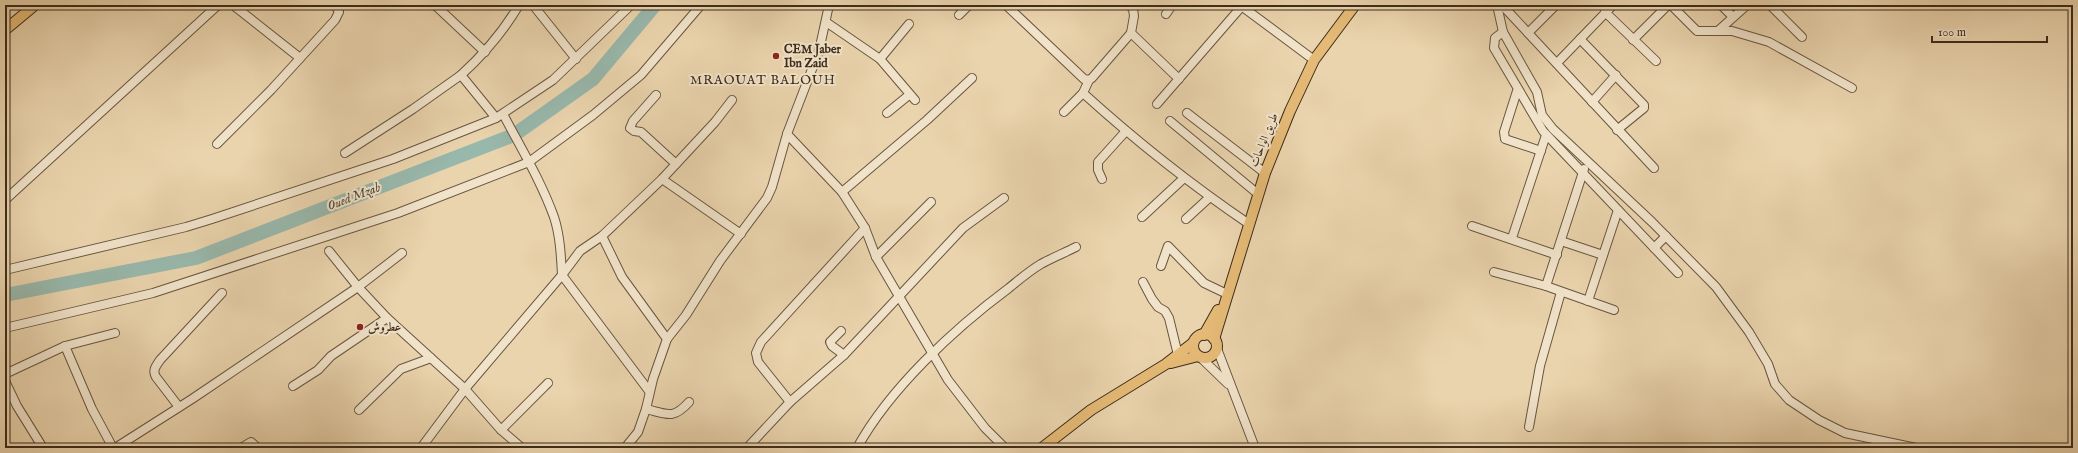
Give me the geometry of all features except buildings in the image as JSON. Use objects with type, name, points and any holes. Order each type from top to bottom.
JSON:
[{"type":"main road","points":[[5,30],[34,5]]},
{"type":"main road","name":"طريق الواحات","points":[[1226,296],[1265,173],[1290,111],[1314,60],[1355,5]]},
{"type":"main road","points":[[1042,448],[1091,410],[1164,365],[1193,343],[1198,337],[1204,335],[1226,296]]},
{"type":"main road","points":[[1164,365],[1200,357],[1212,356],[1226,296]]},
{"type":"main road","points":[[1204,335],[1215,343]]},
{"type":"main road","points":[[1193,343],[1194,350],[1200,357]]},
{"type":"street","points":[[5,200],[218,5]]},
{"type":"street","points":[[233,5],[300,58]]},
{"type":"street","points":[[217,144],[300,58],[338,15],[338,9],[335,5]]},
{"type":"street","points":[[435,5],[485,52]]},
{"type":"street","points":[[344,153],[413,109],[461,75],[485,52],[506,27],[519,5]]},
{"type":"street","points":[[533,5],[576,59]]},
{"type":"street","points":[[5,270],[186,227],[212,219],[393,159],[499,116],[554,80],[631,5]]},
{"type":"street","points":[[5,328],[153,293],[398,213],[529,162],[593,116],[641,74],[701,5]]},
{"type":"street","points":[[625,448],[638,432],[646,409],[649,391],[667,339],[686,315],[720,261],[741,234],[772,187],[787,134],[819,50],[829,5]]},
{"type":"street","points":[[959,15],[969,5]]},
{"type":"street","points":[[1006,5],[1084,79],[1089,80]]},
{"type":"street","points":[[1064,112],[1083,93],[1089,80],[1131,33],[1134,16],[1133,9],[1129,5]]},
{"type":"street","points":[[1166,14],[1172,5]]},
{"type":"street","points":[[1497,5],[1503,32],[1537,92],[1542,115],[1553,130],[1666,236],[1716,287],[1762,351],[1779,390],[1788,400],[1819,420],[1845,433],[1916,448]]},
{"type":"street","points":[[1502,5],[1654,168]]},
{"type":"street","points":[[1528,32],[1556,5]]},
{"type":"street","points":[[1556,63],[1613,5]]},
{"type":"street","points":[[1671,5],[1697,32],[1703,33],[1720,30],[1741,33],[1769,42],[1852,88]]},
{"type":"street","points":[[1721,5],[1733,17]]},
{"type":"street","points":[[1720,30],[1747,5]]},
{"type":"street","points":[[1770,5],[1802,37]]},
{"type":"street","points":[[1157,104],[1241,6],[1314,60]]},
{"type":"street","points":[[1633,40],[1663,6]]},
{"type":"street","points":[[1605,12],[1656,61]]},
{"type":"street","points":[[826,22],[880,60],[912,98],[887,113]]},
{"type":"street","points":[[880,60],[909,24]]},
{"type":"street","points":[[1503,32],[1494,38],[1493,45],[1517,91],[1546,135],[1678,273]]},
{"type":"street","points":[[1131,33],[1179,79]]},
{"type":"street","points":[[1580,39],[1644,105],[1644,108],[1617,130]]},
{"type":"street","points":[[461,75],[499,116],[529,162],[554,217],[561,254],[562,275],[649,391]]},
{"type":"street","points":[[1592,102],[1616,75]]},
{"type":"street","points":[[842,192],[927,120],[972,78]]},
{"type":"street","points":[[1517,91],[1504,137],[1507,141],[1541,151]]},
{"type":"street","points":[[1083,93],[1126,131],[1184,178],[1249,224]]},
{"type":"street","points":[[656,95],[633,121],[630,128],[634,132],[641,132],[676,164]]},
{"type":"street","points":[[421,448],[465,389],[562,275],[580,251],[602,236],[662,178],[715,122],[732,100]]},
{"type":"street","points":[[1187,113],[1265,173]]},
{"type":"street","points":[[1170,121],[1258,194]]},
{"type":"street","points":[[1102,179],[1098,170],[1098,162],[1126,131]]},
{"type":"street","points":[[787,134],[842,192],[865,228],[876,257],[932,354],[963,402],[985,428],[1005,448]]},
{"type":"street","points":[[1512,238],[1546,135]]},
{"type":"street","points":[[1546,286],[1586,160]]},
{"type":"street","points":[[662,178],[741,234]]},
{"type":"street","points":[[1142,217],[1184,178]]},
{"type":"street","points":[[1186,219],[1210,197]]},
{"type":"street","points":[[747,448],[790,402],[844,355],[963,228],[1004,198]]},
{"type":"street","points":[[876,257],[931,202]]},
{"type":"street","points":[[1588,301],[1618,210]]},
{"type":"street","points":[[1472,226],[1512,238],[1557,255]]},
{"type":"street","points":[[790,402],[758,362],[756,357],[759,347],[773,327],[865,228]]},
{"type":"street","points":[[602,236],[622,277],[667,339]]},
{"type":"street","points":[[1654,248],[1666,236]]},
{"type":"street","points":[[1561,241],[1603,255]]},
{"type":"street","points":[[1161,266],[1168,246],[1204,283],[1226,296]]},
{"type":"street","points":[[858,448],[867,431],[891,398],[932,354],[990,302],[1023,277],[1040,265],[1076,247]]},
{"type":"street","points":[[329,251],[358,287],[387,318],[465,389],[501,430],[522,448]]},
{"type":"street","points":[[65,346],[92,409],[114,448],[179,407],[358,287],[402,253]]},
{"type":"street","points":[[1494,272],[1546,286],[1614,310]]},
{"type":"street","points":[[1143,282],[1152,299],[1158,307],[1165,311],[1169,318],[1178,355]]},
{"type":"street","points":[[1529,428],[1540,366],[1561,292]]},
{"type":"street","points":[[179,407],[156,377],[154,368],[222,294]]},
{"type":"street","points":[[293,386],[318,370],[331,356],[387,318]]},
{"type":"street","points":[[841,330],[830,342],[832,346],[844,355]]},
{"type":"street","points":[[5,374],[65,346],[115,333]]},
{"type":"street","points":[[1215,343],[1230,386],[1255,448]]},
{"type":"street","points":[[1200,357],[1230,386]]},
{"type":"street","points":[[359,410],[400,369],[431,358]]},
{"type":"street","points":[[5,382],[41,448]]},
{"type":"street","points":[[501,430],[548,384]]},
{"type":"street","points":[[646,409],[673,415],[681,412],[689,402]]},
{"type":"street","points":[[241,448],[249,442],[253,443],[258,448]]},
{"type":"waterway","name":"Oued Mzab","points":[[5,295],[196,258],[514,135],[593,79],[655,5]]},
{"type":"place","name":"CEM Jaber Ibn Zaid","points":[[776,56]]},
{"type":"place","name":"عطروش","points":[[360,327]]},
{"type":"district","name":"MRAOUAT BALOUH","points":[[763,80]]}]
